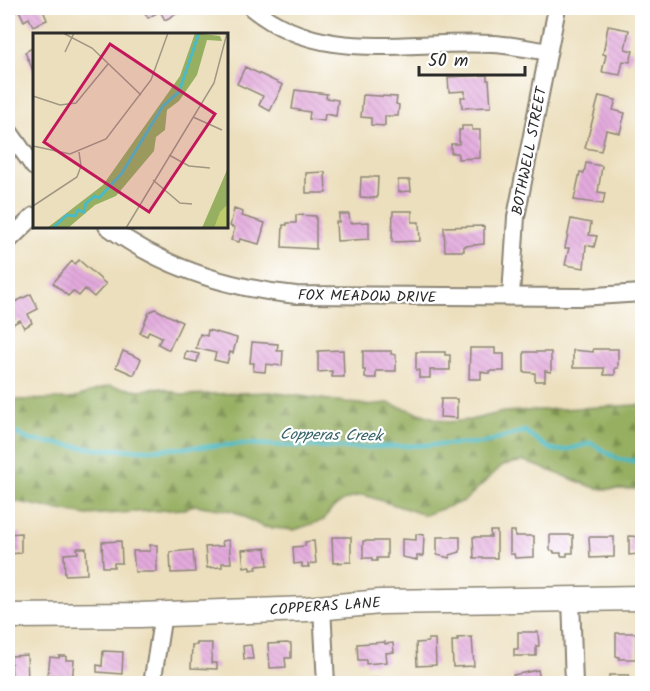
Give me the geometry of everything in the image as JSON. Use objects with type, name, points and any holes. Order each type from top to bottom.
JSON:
[{"type":"street","points":[[252,8],[275,24],[324,43],[378,46],[494,44],[548,52]]},
{"type":"street","name":"BOTHWELL STREET","points":[[511,296],[516,217],[557,8]]},
{"type":"street","points":[[8,130],[33,165]]},
{"type":"street","points":[[8,241],[33,217]]},
{"type":"street","name":"FOX MEADOW DRIVE","points":[[109,228],[148,252],[179,267],[239,286],[274,293],[511,296],[608,296],[642,293]]},
{"type":"street","name":"COPPERAS LANE","points":[[8,616],[163,614],[380,602],[642,598]]},
{"type":"street","points":[[571,599],[574,684]]},
{"type":"street","points":[[322,607],[326,684]]},
{"type":"street","points":[[152,684],[163,614]]},
{"type":"green space","points":[[109,386],[139,390],[161,388],[183,395],[270,392],[366,405],[388,403],[447,422],[470,420],[504,412],[637,405],[642,406],[642,489],[598,489],[524,461],[503,465],[464,501],[425,515],[364,495],[340,503],[324,520],[294,530],[263,527],[233,511],[194,505],[184,509],[86,515],[8,500],[8,400],[70,399]]},
{"type":"building","points":[[18,8],[42,8],[47,20],[33,26],[29,18],[24,21]]},
{"type":"building","points":[[142,8],[181,8],[183,10],[165,20],[160,11],[148,18]]},
{"type":"building","points":[[467,8],[509,8],[509,13],[466,10]]},
{"type":"building","points":[[608,26],[629,30],[625,49],[633,51],[630,62],[623,61],[620,75],[602,72]]},
{"type":"building","points":[[33,48],[33,71],[25,52]]},
{"type":"building","points":[[245,67],[283,85],[270,111],[259,105],[263,96],[237,84]]},
{"type":"building","points":[[487,75],[491,107],[462,108],[461,97],[465,97],[465,91],[449,92],[448,77]]},
{"type":"building","points":[[295,90],[327,94],[326,98],[338,100],[336,116],[325,114],[324,121],[309,119],[310,112],[292,109]]},
{"type":"building","points":[[363,95],[397,97],[398,116],[385,116],[385,126],[371,125],[371,118],[361,117]]},
{"type":"building","points":[[599,96],[616,100],[613,110],[625,113],[620,133],[606,130],[601,151],[585,148]]},
{"type":"building","points":[[462,126],[472,126],[472,130],[480,130],[480,158],[458,159],[458,153],[451,153],[451,144],[459,144],[459,130],[462,130]]},
{"type":"building","points":[[586,163],[602,166],[598,192],[605,193],[603,204],[574,200],[580,172],[584,173]]},
{"type":"building","points":[[325,172],[326,193],[306,193],[306,173]]},
{"type":"building","points":[[361,177],[378,177],[377,198],[360,197]]},
{"type":"building","points":[[398,180],[410,180],[411,191],[398,192]]},
{"type":"building","points":[[234,209],[243,212],[242,216],[265,223],[259,244],[240,239],[239,242],[231,240],[235,228],[230,226]]},
{"type":"building","points":[[393,211],[412,211],[412,222],[419,222],[420,241],[392,242]]},
{"type":"building","points":[[339,214],[349,214],[350,223],[369,222],[369,239],[337,241],[336,222],[339,222]]},
{"type":"building","points":[[296,215],[316,216],[316,249],[282,247],[283,225],[296,223]]},
{"type":"building","points":[[571,219],[591,223],[589,235],[597,236],[594,247],[586,245],[584,268],[565,265],[569,248],[565,248]]},
{"type":"building","points":[[484,226],[484,244],[464,246],[464,251],[445,251],[444,227]]},
{"type":"building","points":[[79,260],[106,284],[94,297],[85,289],[79,296],[73,291],[68,296],[53,283],[72,261],[75,264]]},
{"type":"building","points":[[31,294],[38,309],[28,314],[32,323],[24,328],[20,320],[8,327],[8,300],[11,299],[13,303]]},
{"type":"building","points":[[155,309],[182,322],[169,350],[158,344],[162,337],[149,331],[147,336],[140,333],[149,312]]},
{"type":"building","points":[[208,330],[237,338],[233,353],[230,352],[227,363],[214,360],[216,353],[196,348],[200,334],[207,336]]},
{"type":"building","points":[[252,342],[278,344],[277,351],[283,351],[282,366],[266,364],[265,372],[253,371],[254,363],[250,363]]},
{"type":"building","points":[[470,348],[495,348],[495,354],[504,354],[504,371],[485,373],[481,371],[481,379],[469,379]]},
{"type":"building","points":[[593,349],[618,349],[618,368],[615,368],[615,375],[604,375],[604,368],[573,368],[573,350],[593,352]]},
{"type":"building","points":[[343,350],[344,377],[332,377],[332,371],[318,372],[318,351]]},
{"type":"building","points":[[123,351],[141,359],[134,375],[116,367]]},
{"type":"building","points":[[186,351],[199,354],[197,362],[184,359]]},
{"type":"building","points":[[363,351],[391,351],[391,354],[396,355],[396,371],[376,371],[376,378],[365,378]]},
{"type":"building","points":[[416,352],[445,352],[445,355],[450,355],[450,370],[430,370],[430,378],[419,378],[419,370],[416,370]]},
{"type":"building","points":[[524,352],[551,352],[551,372],[545,371],[545,381],[535,381],[535,373],[524,372]]},
{"type":"building","points":[[441,399],[457,399],[457,418],[440,417]]},
{"type":"building","points":[[490,531],[497,531],[497,558],[474,558],[473,537],[491,537]]},
{"type":"building","points":[[510,531],[515,531],[515,536],[534,536],[534,557],[515,558],[514,554],[510,554]]},
{"type":"building","points":[[21,533],[21,553],[8,554],[8,534]]},
{"type":"building","points":[[416,534],[424,535],[423,556],[417,556],[417,560],[402,557],[402,539],[416,540]]},
{"type":"building","points":[[550,535],[573,535],[573,553],[561,556],[561,553],[554,553],[550,550]]},
{"type":"building","points":[[629,536],[642,537],[642,557],[638,557],[638,554],[629,555]]},
{"type":"building","points":[[332,537],[351,537],[351,562],[333,563]]},
{"type":"building","points":[[437,537],[460,537],[460,552],[450,555],[450,558],[437,555]]},
{"type":"building","points":[[589,537],[614,537],[614,557],[590,558]]},
{"type":"building","points":[[229,540],[231,563],[222,563],[222,567],[207,568],[205,547],[223,546],[222,541]]},
{"type":"building","points":[[121,541],[122,563],[114,563],[114,567],[103,567],[102,542]]},
{"type":"building","points":[[314,541],[316,563],[308,564],[309,567],[302,567],[302,563],[294,564],[293,547],[305,546],[305,542]]},
{"type":"building","points":[[363,541],[387,541],[387,558],[377,558],[377,561],[372,561],[372,558],[363,558]]},
{"type":"building","points":[[150,545],[157,545],[157,572],[135,572],[133,551],[150,551]]},
{"type":"building","points":[[77,548],[86,548],[87,574],[65,575],[64,554],[78,553]]},
{"type":"building","points":[[266,548],[268,565],[256,566],[257,569],[250,570],[250,566],[244,567],[242,550]]},
{"type":"building","points":[[193,550],[195,572],[171,573],[170,552]]},
{"type":"building","points":[[518,632],[538,632],[539,646],[536,646],[536,656],[514,656],[514,649],[518,649]]},
{"type":"building","points":[[616,633],[636,633],[636,659],[619,659],[616,656]]},
{"type":"building","points":[[472,637],[474,666],[453,667],[452,641],[458,641],[457,638]]},
{"type":"building","points":[[428,639],[435,639],[436,665],[417,666],[416,643],[428,642]]},
{"type":"building","points":[[385,642],[385,644],[393,643],[394,652],[386,653],[387,662],[366,664],[366,660],[358,660],[357,644]]},
{"type":"building","points":[[197,643],[212,643],[211,663],[217,663],[217,669],[191,668],[192,645],[197,645]]},
{"type":"building","points":[[268,644],[291,644],[291,658],[285,658],[286,667],[270,668]]},
{"type":"building","points":[[251,645],[253,659],[244,659],[243,646]]},
{"type":"building","points":[[103,651],[123,652],[122,674],[97,672],[97,665],[102,666]]},
{"type":"building","points":[[27,655],[28,681],[12,684],[11,656]]},
{"type":"building","points":[[59,656],[66,656],[66,660],[74,660],[72,682],[67,682],[67,676],[48,675],[50,657],[59,658]]},
{"type":"building","points":[[538,670],[541,684],[515,684],[513,675]]},
{"type":"building","points":[[609,675],[629,675],[629,684],[609,684]]},
{"type":"building","points":[[383,678],[384,684],[362,684],[362,679]]},
{"type":"waterway","name":"Copperas Creek","points":[[8,431],[29,440],[97,449],[150,450],[245,444],[349,448],[483,443],[525,431],[543,445],[555,450],[591,443],[618,459],[642,462]]}]
